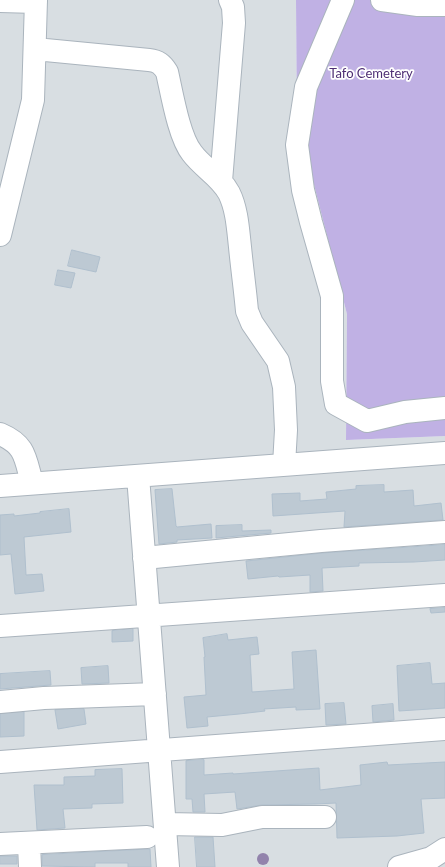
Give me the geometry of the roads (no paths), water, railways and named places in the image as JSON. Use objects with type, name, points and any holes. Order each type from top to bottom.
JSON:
[{"type":"street","points":[[221,181],[234,24],[233,7],[230,0]]},
{"type":"street","points":[[343,0],[306,87],[297,145],[303,190],[332,296],[332,381],[336,404],[367,421],[405,412],[445,408]]},
{"type":"street","points":[[382,0],[418,6],[445,5]]},
{"type":"street","points":[[0,1],[36,1],[33,100],[0,235]]},
{"type":"street","points":[[35,49],[157,61],[163,65],[167,72],[184,139],[191,152],[202,165],[221,181],[229,193],[234,205],[247,311],[252,323],[278,361],[284,386],[286,430],[284,465]]},
{"type":"street","points":[[0,434],[10,438],[24,452],[32,483]]},
{"type":"street","points":[[0,486],[445,453]]},
{"type":"street","points":[[138,476],[168,867]]},
{"type":"street","points":[[144,558],[321,541],[445,532]]},
{"type":"street","points":[[0,626],[445,595]]},
{"type":"street","points":[[0,702],[44,698],[155,694]]},
{"type":"street","points":[[0,762],[445,728]]},
{"type":"street","points":[[165,824],[222,825],[262,817],[325,817]]},
{"type":"street","points":[[0,844],[29,844],[147,837]]},
{"type":"street","points":[[29,844],[30,867]]},
{"type":"street","points":[[399,867],[431,858],[445,849]]},
{"type":"park label","name":"Tafo Cemetery","points":[[371,74]]}]
